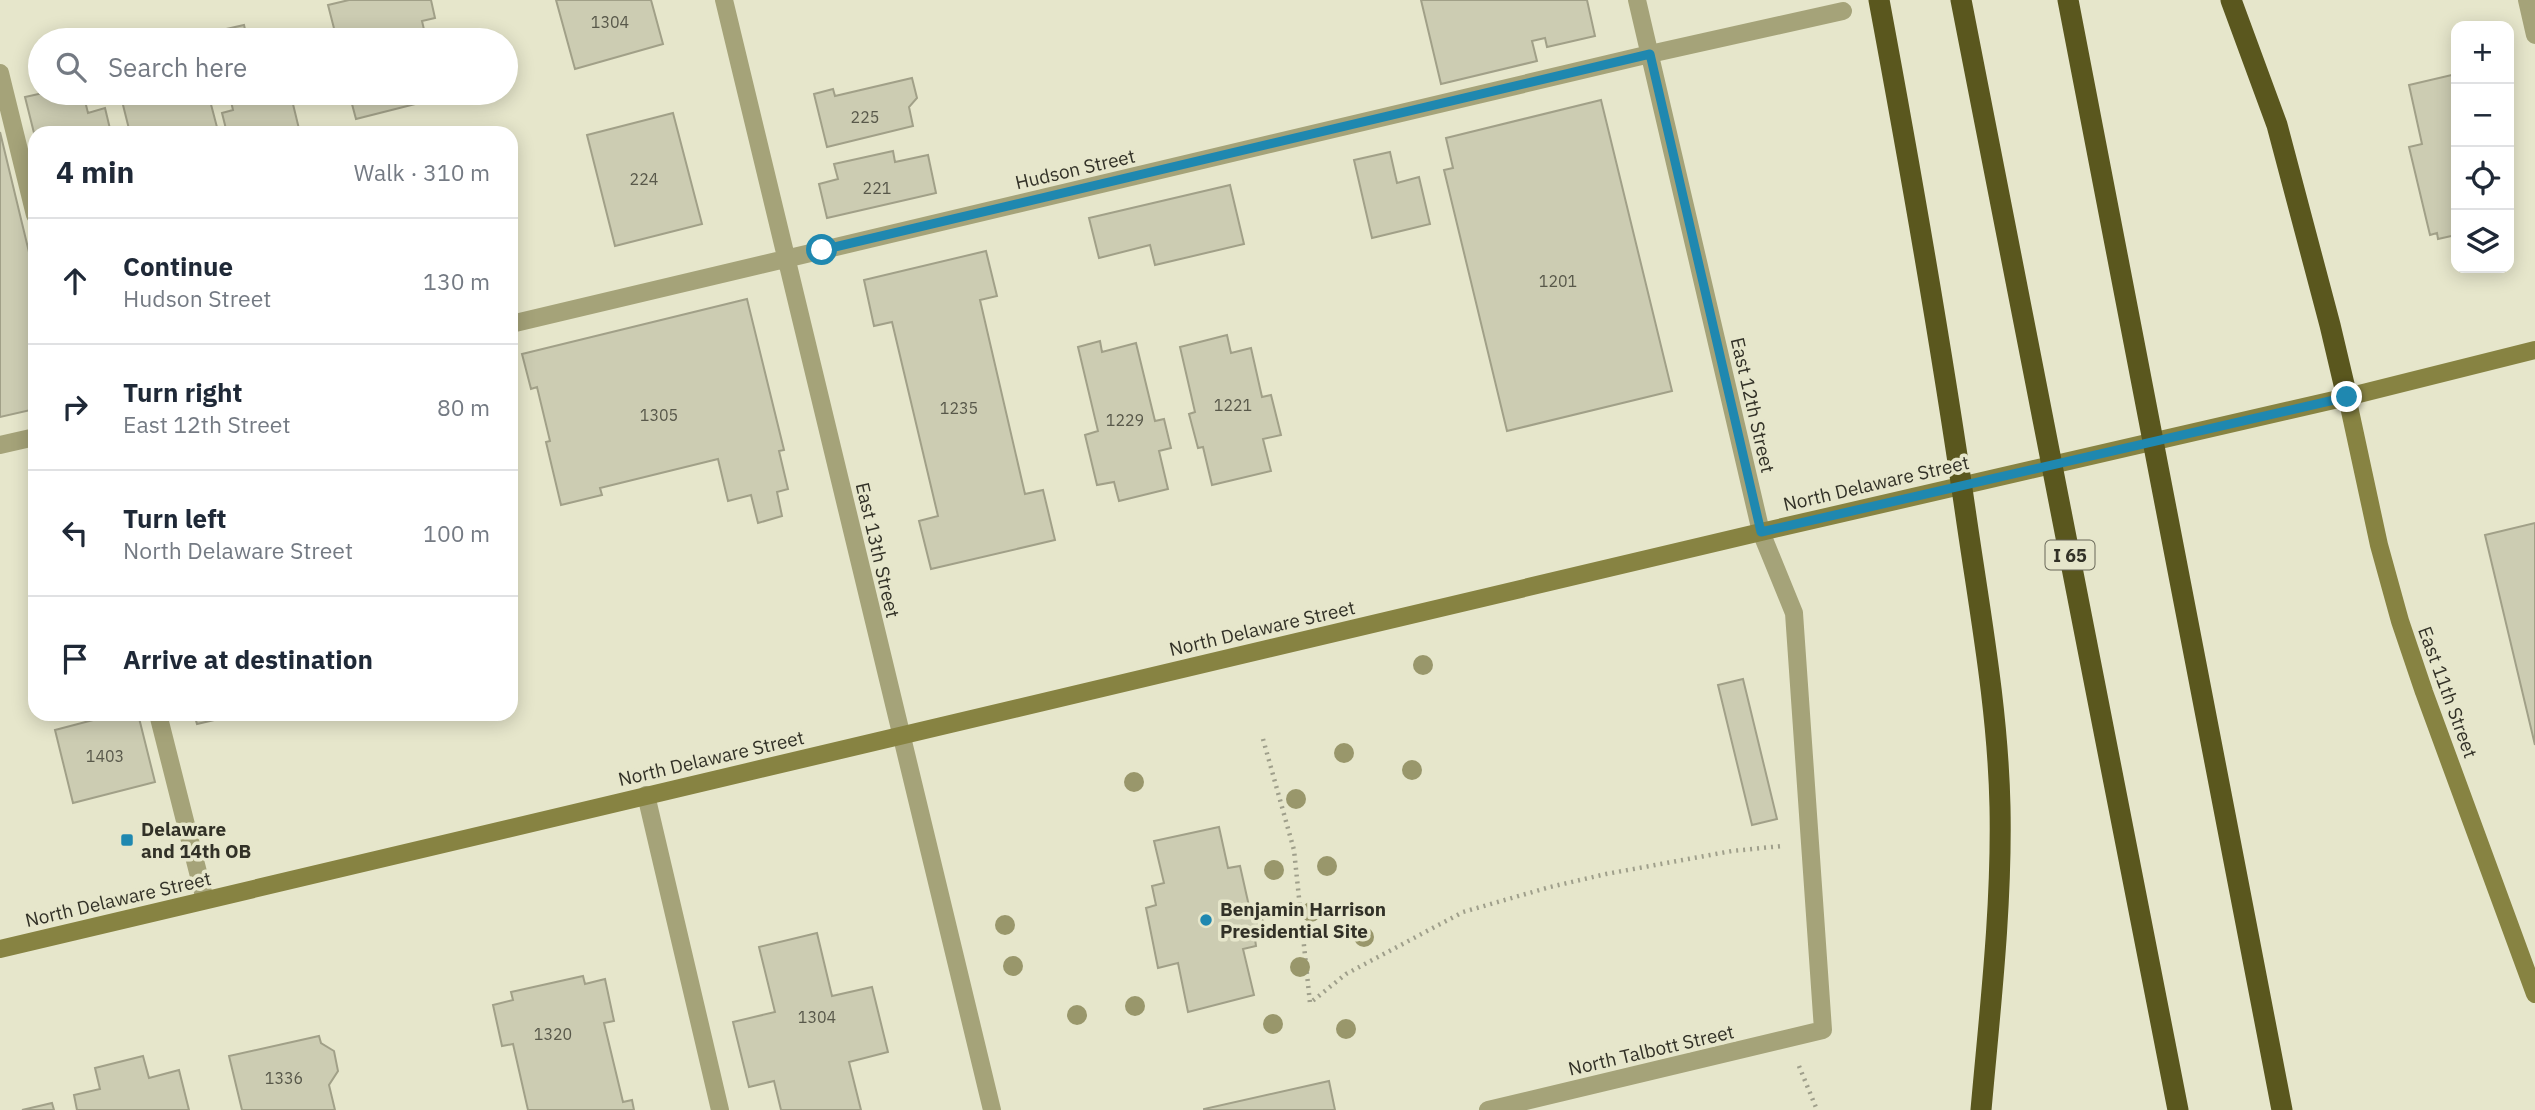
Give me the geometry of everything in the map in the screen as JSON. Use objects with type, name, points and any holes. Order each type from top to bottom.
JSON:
[{"type":"highway","points":[[1879,0],[1918,208],[1951,412],[1986,644],[1993,709],[2000,805],[1999,889],[1981,1110]]},
{"type":"highway","name":"I 65","points":[[1961,0],[2178,1110]]},
{"type":"highway","points":[[2067,0],[2282,1110]]},
{"type":"highway","points":[[2231,0],[2277,125],[2347,397]]},
{"type":"main road","name":"North Delaware Street","points":[[0,949],[1761,532],[2347,397],[2535,350]]},
{"type":"main road","name":"East 11th Street","points":[[2347,397],[2379,545],[2400,621],[2535,994]]},
{"type":"street","name":"East 13th Street","points":[[724,0],[992,1110]]},
{"type":"street","name":"East 12th Street","points":[[1637,0],[1761,532],[1794,613],[1823,1030]]},
{"type":"street","points":[[2527,0],[2535,35]]},
{"type":"street","name":"Hudson Street","points":[[518,322],[1650,54],[1843,11]]},
{"type":"street","points":[[0,73],[28,187]]},
{"type":"street","points":[[0,445],[28,439]]},
{"type":"street","points":[[160,721],[205,900]]},
{"type":"street","points":[[646,795],[720,1110]]},
{"type":"street","name":"North Talbott Street","points":[[1488,1110],[1823,1030]]},
{"type":"path","points":[[1263,739],[1294,850],[1310,1003],[1346,974],[1462,912],[1539,889],[1606,874],[1732,851],[1786,846]]},
{"type":"path","points":[[1800,1036],[1798,1064],[1817,1110]]},
{"type":"building","points":[[349,0],[431,0],[435,18],[422,21],[424,28],[334,28],[328,5]]},
{"type":"building","points":[[556,0],[651,0],[663,44],[575,69]]},
{"type":"building","points":[[1421,0],[1587,0],[1595,36],[1547,47],[1545,38],[1532,41],[1537,61],[1441,84]]},
{"type":"building","points":[[2451,75],[2451,236],[2438,239],[2437,233],[2430,235],[2409,147],[2422,144],[2409,85]]},
{"type":"building","points":[[912,78],[917,98],[909,107],[913,126],[827,147],[814,94],[833,89],[835,96]]},
{"type":"building","points":[[28,96],[28,105],[86,105],[88,113],[105,108],[109,126],[32,126],[25,97]]},
{"type":"building","points":[[1601,100],[1672,391],[1507,431],[1444,170],[1453,168],[1446,138]]},
{"type":"building","points":[[123,105],[211,105],[217,126],[128,126]]},
{"type":"building","points":[[232,105],[293,105],[298,126],[225,126],[222,113],[233,110]]},
{"type":"building","points":[[352,105],[411,105],[356,119]]},
{"type":"building","points":[[673,113],[702,224],[615,246],[587,135]]},
{"type":"building","points":[[0,132],[28,248],[28,411],[0,417]]},
{"type":"building","points":[[893,151],[895,162],[928,155],[936,193],[827,218],[819,184],[838,179],[834,164]]},
{"type":"building","points":[[1390,152],[1397,183],[1419,177],[1430,224],[1372,238],[1354,160]]},
{"type":"building","points":[[1230,185],[1244,244],[1155,265],[1150,245],[1099,258],[1089,218]]},
{"type":"building","points":[[986,251],[997,296],[980,300],[1025,494],[1043,490],[1055,540],[931,569],[919,521],[938,516],[892,322],[874,326],[864,280]]},
{"type":"building","points":[[747,299],[784,450],[779,451],[788,489],[777,492],[782,516],[758,523],[751,495],[728,501],[718,459],[600,488],[602,495],[561,505],[546,442],[550,441],[537,387],[531,389],[522,354]]},
{"type":"building","points":[[1227,335],[1231,353],[1251,348],[1262,397],[1271,395],[1281,435],[1263,439],[1271,471],[1212,485],[1203,447],[1198,448],[1189,414],[1195,412],[1180,347]]},
{"type":"building","points":[[1100,341],[1102,352],[1136,343],[1155,421],[1164,419],[1171,448],[1159,451],[1168,489],[1119,501],[1114,482],[1097,485],[1085,435],[1098,431],[1078,347]]},
{"type":"building","points":[[2535,523],[2535,745],[2485,535]]},
{"type":"building","points":[[1743,679],[1777,819],[1752,825],[1718,685]]},
{"type":"building","points":[[89,721],[140,721],[155,782],[73,803],[55,730]]},
{"type":"building","name":"Benjamin Harrison Presidential Site","points":[[1219,827],[1228,868],[1240,866],[1249,906],[1261,913],[1264,927],[1255,939],[1256,946],[1243,949],[1254,995],[1188,1012],[1178,963],[1158,968],[1146,908],[1156,905],[1152,886],[1164,883],[1154,841]]},
{"type":"building","points":[[817,933],[832,996],[872,987],[888,1052],[849,1062],[861,1110],[781,1110],[774,1081],[749,1087],[733,1022],[775,1012],[759,947]]},
{"type":"building","points":[[583,976],[585,984],[605,979],[614,1021],[604,1023],[623,1102],[632,1100],[634,1110],[528,1110],[513,1044],[502,1046],[493,1005],[513,1000],[511,992]]},
{"type":"building","points":[[319,1036],[321,1043],[334,1051],[338,1071],[329,1085],[335,1110],[242,1110],[229,1056]]},
{"type":"building","points":[[143,1056],[149,1078],[179,1070],[189,1110],[77,1110],[74,1095],[100,1089],[95,1068]]},
{"type":"building","points":[[1329,1081],[1335,1110],[1204,1110],[1204,1109]]},
{"type":"building","points":[[52,1103],[54,1110],[22,1110]]},
{"type":"place","name":"Delaware and 14th OB","points":[[127,840]]},
{"type":"place","name":"Benjamin Harrison Presidential Site","points":[[1206,920]]},
{"type":"route","points":[[822,250],[1650,54],[1761,532],[2347,397]]}]
